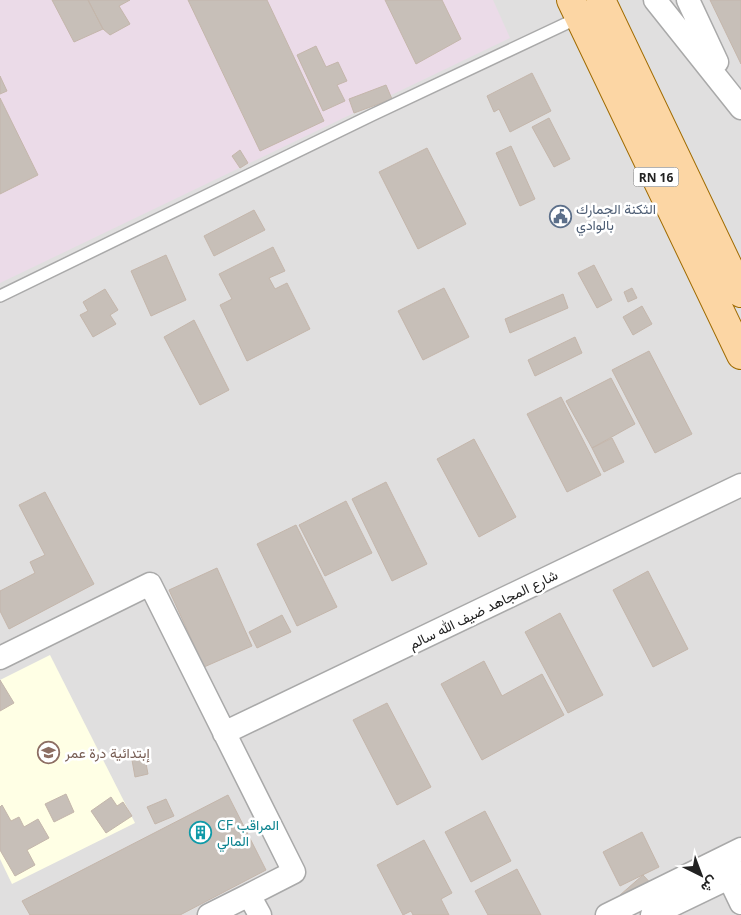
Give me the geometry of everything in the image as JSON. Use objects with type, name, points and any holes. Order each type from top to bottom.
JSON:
[{"type":"main road","name":"RN 16","points":[[601,0],[741,293]]},
{"type":"main road","name":"RN 16","points":[[576,9],[741,354]]},
{"type":"street","points":[[655,0],[737,101]]},
{"type":"street","points":[[688,0],[737,101]]},
{"type":"street","name":"شارع المجاهد ضيف الله سالم","points":[[224,734],[741,485]]},
{"type":"street","points":[[0,658],[150,584],[294,872],[209,915]]},
{"type":"street","points":[[607,915],[741,850]]},
{"type":"street","points":[[652,915],[735,875],[741,903]]},
{"type":"street","points":[[249,894],[260,915]]},
{"type":"lane","points":[[0,296],[372,115],[576,9]]},
{"type":"shaded area","points":[[0,0],[741,0],[741,915],[0,915]]},
{"type":"shaded area","points":[[0,0],[493,0],[510,38],[0,283]]},
{"type":"shaded area","name":"إبتدائية درة عمر","points":[[50,655],[135,823],[12,884],[0,859],[0,680]]},
{"type":"building","points":[[52,0],[88,0],[103,29],[74,42]]},
{"type":"building","points":[[88,0],[130,0],[119,6],[130,24],[110,35],[103,29]]},
{"type":"building","points":[[188,0],[267,0],[324,121],[260,151]]},
{"type":"building","points":[[385,0],[442,0],[461,39],[416,64]]},
{"type":"building","points":[[710,0],[741,0],[741,64]]},
{"type":"building","points":[[316,46],[326,67],[338,62],[347,81],[337,85],[345,101],[323,111],[297,55]]},
{"type":"building","points":[[532,73],[551,111],[510,132],[499,109],[494,112],[487,96]]},
{"type":"building","points":[[0,76],[7,91],[0,94]]},
{"type":"building","points":[[386,85],[392,99],[354,113],[349,99]]},
{"type":"building","points":[[0,98],[38,175],[0,194]]},
{"type":"building","points":[[549,118],[570,159],[554,167],[532,127]]},
{"type":"building","points":[[511,146],[535,199],[520,206],[496,153]]},
{"type":"building","points":[[427,148],[466,224],[418,249],[379,172]]},
{"type":"building","points":[[240,150],[248,163],[240,168],[232,156]]},
{"type":"building","points":[[254,210],[265,230],[214,256],[204,236]]},
{"type":"building","points":[[273,247],[285,271],[269,278],[275,289],[287,283],[310,329],[247,361],[220,305],[232,299],[219,274]]},
{"type":"building","points":[[166,255],[186,300],[151,316],[131,271]]},
{"type":"building","points":[[594,265],[612,300],[597,308],[578,273]]},
{"type":"building","points":[[444,288],[469,337],[423,360],[398,311]]},
{"type":"building","points":[[632,288],[637,298],[628,302],[624,292]]},
{"type":"building","points":[[105,289],[118,310],[110,315],[116,324],[93,337],[80,315],[88,311],[83,302]]},
{"type":"building","points":[[563,294],[568,308],[510,333],[505,319]]},
{"type":"building","points":[[642,306],[652,324],[633,335],[623,317]]},
{"type":"building","points":[[194,320],[229,390],[200,405],[164,337]]},
{"type":"building","points":[[575,337],[582,353],[535,376],[528,360]]},
{"type":"building","points":[[649,351],[692,434],[655,453],[612,370]]},
{"type":"building","points":[[611,378],[635,424],[592,448],[566,401]]},
{"type":"building","points":[[561,397],[601,475],[567,492],[527,414]]},
{"type":"building","points":[[612,438],[624,462],[604,472],[592,448]]},
{"type":"building","points":[[474,439],[516,517],[479,537],[437,459]]},
{"type":"building","points":[[386,482],[427,564],[392,581],[352,499]]},
{"type":"building","points":[[45,492],[94,584],[9,629],[0,611],[0,591],[35,573],[30,562],[45,555],[19,505]]},
{"type":"building","points":[[346,501],[372,553],[325,576],[299,525]]},
{"type":"building","points":[[296,525],[337,607],[297,626],[257,544]]},
{"type":"building","points":[[217,568],[252,646],[204,667],[169,590]]},
{"type":"building","points":[[648,571],[688,649],[653,667],[613,590]]},
{"type":"building","points":[[560,613],[603,695],[568,713],[525,632]]},
{"type":"building","points":[[282,615],[291,632],[257,648],[249,632]]},
{"type":"building","points":[[484,661],[502,696],[542,674],[564,715],[482,760],[441,684]]},
{"type":"building","points":[[0,680],[14,703],[0,711]]},
{"type":"building","points":[[387,703],[431,787],[397,805],[353,720]]},
{"type":"building","points":[[145,758],[148,774],[135,777],[132,760]]},
{"type":"building","points":[[66,794],[74,812],[54,822],[45,804]]},
{"type":"building","name":"CF المراقب المالي","points":[[228,795],[266,870],[180,915],[30,915],[22,901]]},
{"type":"building","points":[[111,797],[117,806],[123,802],[132,816],[106,833],[91,811]]},
{"type":"building","points":[[166,799],[174,816],[155,824],[147,807]]},
{"type":"building","points":[[2,805],[11,821],[19,817],[24,827],[38,819],[49,838],[27,850],[35,865],[15,876],[0,850],[0,807]]},
{"type":"building","points":[[485,811],[511,861],[471,882],[445,832]]},
{"type":"building","points":[[642,832],[659,867],[620,886],[603,852]]},
{"type":"building","points":[[424,840],[452,893],[441,899],[449,915],[413,915],[411,911],[403,915],[377,865]]},
{"type":"building","points":[[517,869],[541,915],[488,915],[475,891]]},
{"type":"building","points":[[643,875],[656,889],[628,903],[620,895]]},
{"type":"place","name":"الثكنة الجمارك بالوادي","points":[[560,216]]},
{"type":"place","name":"إبتدائية درة عمر","points":[[49,752]]},
{"type":"place","name":"CF المراقب المالي","points":[[201,832]]}]
